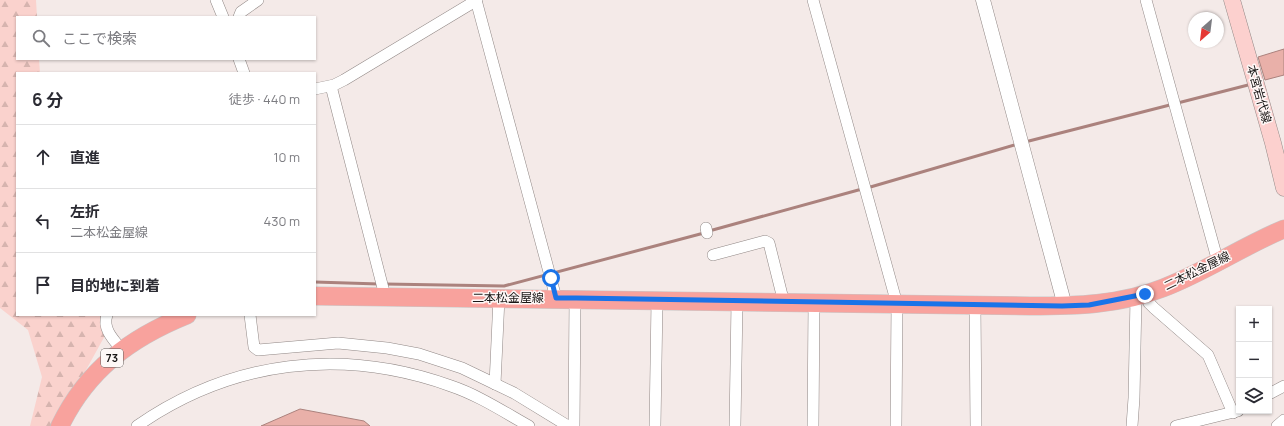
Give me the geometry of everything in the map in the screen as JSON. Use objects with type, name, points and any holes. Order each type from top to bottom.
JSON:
[{"type":"main road","name":"本宮岩代線","points":[[1232,0],[1284,188]]},
{"type":"main road","name":"二本松金屋線","points":[[316,296],[383,289],[499,298],[975,305],[1089,305],[1141,295],[1164,288],[1284,228]]},
{"type":"main road","name":"73","points":[[60,426],[70,404],[87,382],[122,350],[149,332],[184,316]]},
{"type":"street","points":[[216,0],[223,16]]},
{"type":"street","points":[[239,16],[241,12],[258,0]]},
{"type":"street","points":[[316,89],[331,86],[344,80],[476,0],[556,298]]},
{"type":"street","points":[[813,0],[897,304],[896,426]]},
{"type":"street","points":[[983,0],[1065,306]]},
{"type":"street","points":[[1146,0],[1218,262]]},
{"type":"street","points":[[239,60],[244,72]]},
{"type":"street","points":[[331,86],[383,289]]},
{"type":"street","points":[[713,255],[765,241],[770,243],[784,302]]},
{"type":"street","points":[[1141,295],[1208,355],[1236,412],[1203,418],[1176,426]]},
{"type":"street","points":[[1132,426],[1141,295]]},
{"type":"street","points":[[495,384],[499,298]]},
{"type":"street","points":[[574,426],[576,298]]},
{"type":"street","points":[[655,426],[657,300]]},
{"type":"street","points":[[735,426],[737,302]]},
{"type":"street","points":[[813,426],[814,303]]},
{"type":"street","points":[[975,305],[976,426]]},
{"type":"street","points":[[107,316],[105,325],[122,350]]},
{"type":"street","points":[[250,316],[254,347],[258,350],[332,343],[386,348],[419,354],[462,368],[495,384],[568,426]]},
{"type":"street","points":[[137,426],[184,397],[227,380],[281,368],[310,365],[348,364],[387,367],[452,386],[529,426]]},
{"type":"street","points":[[1272,392],[1284,386]]},
{"type":"street","points":[[1277,426],[1284,420]]},
{"type":"green space","points":[[0,0],[36,0],[37,16],[16,16],[16,60],[39,60],[40,72],[16,72],[16,316],[106,316],[107,332],[55,426],[30,426],[42,377],[28,330],[0,308]]},
{"type":"shaded area","points":[[1284,49],[1284,75],[1265,80],[1258,57]]},
{"type":"shaded area","points":[[300,409],[364,421],[370,426],[261,426]]},
{"type":"waterway","points":[[1025,142],[1252,84]]},
{"type":"waterway","points":[[867,188],[1018,144]]},
{"type":"waterway","points":[[709,231],[862,189]]},
{"type":"waterway","points":[[385,284],[504,286],[704,233]]},
{"type":"waterway","points":[[316,282],[379,284]]},
{"type":"route","points":[[551,278],[556,298],[700,302],[726,301],[1062,306],[1089,305],[1136,297],[1145,294]]}]
